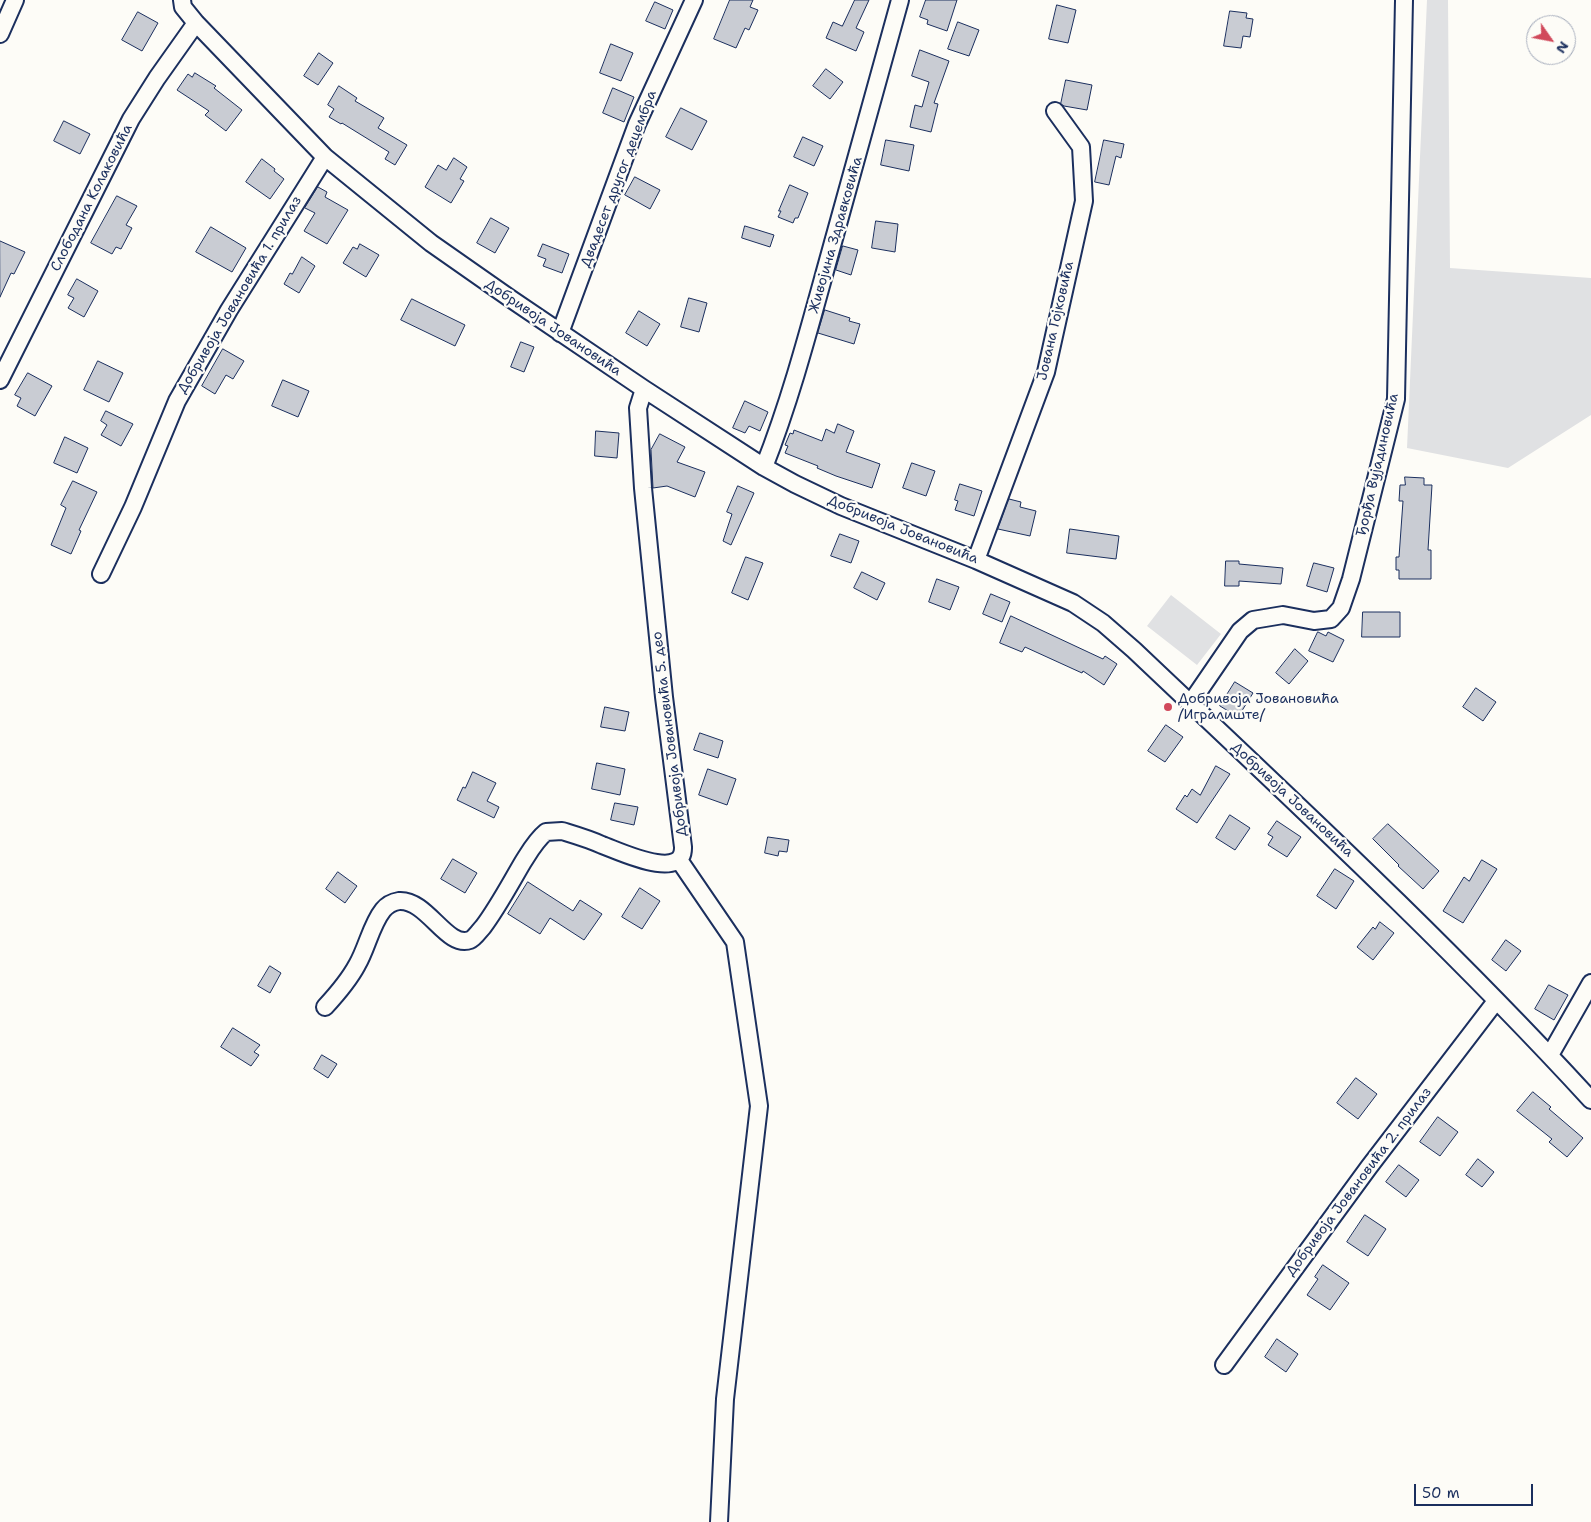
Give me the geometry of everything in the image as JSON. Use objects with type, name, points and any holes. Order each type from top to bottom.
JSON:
[{"type":"street","points":[[0,34],[15,0]]},
{"type":"street","name":"Добривоја Јовановића","points":[[182,0],[183,7],[196,23],[325,157],[431,243],[560,333],[764,467],[841,506],[1055,594],[1103,623],[1134,650],[1391,894],[1550,1055],[1591,1100]]},
{"type":"street","name":"Двадесет другог децембра","points":[[560,333],[637,124],[694,0]]},
{"type":"street","name":"Живојина Здравковића","points":[[764,467],[779,429],[796,375],[864,136],[900,0]]},
{"type":"street","name":"Ђорђа Вујадиновића","points":[[1190,704],[1240,631],[1253,620],[1283,615],[1314,621],[1331,619],[1341,608],[1351,578],[1396,398],[1404,0]]},
{"type":"street","name":"Слободана Колаковића","points":[[0,380],[131,119],[196,23]]},
{"type":"street","name":"Јована Гојковића","points":[[976,560],[1046,372],[1084,201],[1081,147],[1055,110]]},
{"type":"street","name":"Добривоја Јовановића 1. прилаз","points":[[101,574],[133,507],[178,401],[229,310],[325,157]]},
{"type":"street","name":"Добривоја Јовановића 5. део","points":[[644,389],[638,408],[642,479],[664,697],[683,847],[679,860]]},
{"type":"street","points":[[325,1007],[357,965],[375,924],[389,904],[399,901],[410,902],[422,909],[454,939],[470,940],[489,919],[535,843],[546,832],[562,830],[648,862],[666,863],[679,860],[736,942],[759,1106],[725,1399],[719,1522]]},
{"type":"street","points":[[1550,1055],[1591,983]]},
{"type":"street","name":"Добривоја Јовановића 2. прилаз","points":[[1224,1365],[1369,1167],[1496,1001]]},
{"type":"shaded area","points":[[1427,0],[1448,0],[1450,268],[1591,278],[1591,415],[1508,468],[1407,448]]},
{"type":"shaded area","points":[[1171,595],[1221,634],[1197,665],[1147,626]]},
{"type":"building","points":[[730,0],[753,0],[750,7],[758,10],[749,30],[745,28],[736,48],[714,39]]},
{"type":"building","points":[[855,0],[869,0],[856,28],[864,32],[856,51],[826,38],[833,22],[842,26]]},
{"type":"building","points":[[926,0],[957,0],[947,31],[927,24],[928,20],[920,17]]},
{"type":"building","points":[[655,2],[673,10],[665,29],[646,21]]},
{"type":"building","points":[[1057,5],[1076,10],[1068,43],[1049,39]]},
{"type":"building","points":[[1230,11],[1247,13],[1246,18],[1253,19],[1250,37],[1243,36],[1241,48],[1224,46]]},
{"type":"building","points":[[138,12],[158,23],[142,51],[122,40]]},
{"type":"building","points":[[958,22],[979,30],[969,56],[948,49]]},
{"type":"building","points":[[611,44],[633,53],[621,81],[600,73]]},
{"type":"building","points":[[920,50],[949,61],[934,103],[938,104],[931,132],[910,127],[915,105],[922,107],[929,82],[912,76]]},
{"type":"building","points":[[319,53],[333,63],[318,85],[304,76]]},
{"type":"building","points":[[826,69],[843,82],[830,99],[813,86]]},
{"type":"building","points":[[195,73],[216,86],[214,88],[242,110],[226,131],[205,115],[209,111],[177,90],[188,74],[192,77]]},
{"type":"building","points":[[1066,80],[1092,85],[1087,110],[1061,104]]},
{"type":"building","points":[[339,86],[357,98],[355,101],[384,118],[378,128],[407,145],[395,165],[385,159],[389,152],[329,117],[334,109],[328,105]]},
{"type":"building","points":[[613,88],[634,97],[624,122],[603,113]]},
{"type":"building","points":[[681,108],[707,121],[692,150],[666,137]]},
{"type":"building","points":[[64,121],[90,134],[80,154],[54,141]]},
{"type":"building","points":[[803,137],[823,146],[814,166],[794,157]]},
{"type":"building","points":[[886,140],[914,145],[909,171],[881,165]]},
{"type":"building","points":[[1104,140],[1124,144],[1121,158],[1116,156],[1109,185],[1095,182]]},
{"type":"building","points":[[454,158],[467,167],[460,179],[464,181],[451,203],[425,187],[438,165],[446,170]]},
{"type":"building","points":[[262,159],[284,179],[270,199],[246,182]]},
{"type":"building","points":[[635,177],[660,190],[650,209],[625,195]]},
{"type":"building","points":[[790,185],[808,193],[798,218],[795,218],[793,223],[778,217]]},
{"type":"building","points":[[318,187],[327,192],[325,197],[348,210],[327,244],[304,231],[315,213],[305,208]]},
{"type":"building","points":[[117,196],[137,206],[126,225],[132,228],[121,249],[116,247],[112,254],[91,243]]},
{"type":"building","points":[[491,218],[509,228],[495,253],[477,243]]},
{"type":"building","points":[[876,221],[898,224],[895,252],[872,248]]},
{"type":"building","points":[[745,226],[774,235],[770,247],[742,238]]},
{"type":"building","points":[[211,227],[246,248],[232,272],[196,252]]},
{"type":"building","points":[[0,241],[25,252],[14,274],[11,273],[0,297]]},
{"type":"building","points":[[360,244],[379,255],[366,277],[343,263],[353,247],[357,249]]},
{"type":"building","points":[[543,244],[569,254],[562,273],[543,266],[546,259],[538,256]]},
{"type":"building","points":[[843,246],[858,250],[851,275],[836,270]]},
{"type":"building","points":[[302,257],[315,266],[299,293],[284,284]]},
{"type":"building","points":[[77,279],[98,291],[84,317],[68,308],[74,298],[68,295]]},
{"type":"building","points":[[689,298],[707,303],[699,332],[681,327]]},
{"type":"building","points":[[412,299],[465,325],[455,346],[401,320]]},
{"type":"building","points":[[825,310],[850,318],[849,321],[860,324],[854,344],[818,333]]},
{"type":"building","points":[[639,311],[660,324],[647,346],[626,333]]},
{"type":"building","points":[[521,342],[534,347],[524,372],[511,367]]},
{"type":"building","points":[[223,349],[244,361],[233,379],[226,375],[215,394],[202,386]]},
{"type":"building","points":[[98,361],[123,373],[109,402],[84,390]]},
{"type":"building","points":[[28,373],[52,386],[35,416],[17,406],[21,398],[15,395]]},
{"type":"building","points":[[283,380],[309,391],[298,417],[272,406]]},
{"type":"building","points":[[745,401],[768,412],[760,431],[749,426],[745,433],[733,428]]},
{"type":"building","points":[[106,411],[133,424],[121,446],[101,435],[107,425],[101,421]]},
{"type":"building","points":[[838,424],[854,431],[846,452],[880,464],[872,488],[836,476],[817,468],[818,466],[785,453],[788,446],[785,445],[790,433],[793,434],[794,430],[822,441],[826,429],[834,433]]},
{"type":"building","points":[[596,431],[619,433],[617,458],[595,456]]},
{"type":"building","points":[[660,434],[685,447],[677,462],[705,472],[695,497],[667,486],[653,488],[651,450]]},
{"type":"building","points":[[65,437],[88,448],[77,473],[54,463]]},
{"type":"building","points":[[912,463],[935,471],[926,496],[903,488]]},
{"type":"building","points":[[1405,477],[1424,478],[1424,485],[1432,485],[1428,550],[1431,550],[1431,579],[1399,579],[1399,570],[1396,570],[1396,557],[1399,557],[1403,501],[1399,501],[1400,485],[1405,485]]},
{"type":"building","points":[[73,481],[97,492],[79,530],[81,531],[71,554],[51,545],[66,508],[61,505]]},
{"type":"building","points":[[960,484],[982,491],[974,516],[955,510],[958,501],[955,500]]},
{"type":"building","points":[[738,486],[754,493],[731,545],[723,541],[732,514],[727,512]]},
{"type":"building","points":[[1009,499],[1021,502],[1020,507],[1036,511],[1030,536],[998,529]]},
{"type":"building","points":[[1070,529],[1119,536],[1116,559],[1067,553]]},
{"type":"building","points":[[840,534],[859,541],[851,563],[831,556]]},
{"type":"building","points":[[746,557],[763,563],[748,600],[732,593]]},
{"type":"building","points":[[1226,561],[1239,561],[1239,564],[1283,568],[1281,584],[1239,581],[1239,586],[1225,586]]},
{"type":"building","points":[[1314,563],[1334,568],[1327,592],[1307,586]]},
{"type":"building","points":[[862,572],[885,583],[877,600],[854,588]]},
{"type":"building","points":[[937,579],[959,587],[950,610],[929,602]]},
{"type":"building","points":[[991,594],[1010,602],[1002,622],[983,614]]},
{"type":"building","points":[[1363,612],[1400,612],[1400,637],[1362,637]]},
{"type":"building","points":[[1011,616],[1103,659],[1105,656],[1117,664],[1104,685],[1083,671],[1082,673],[1025,647],[1022,652],[1000,643]]},
{"type":"building","points":[[1318,632],[1326,636],[1328,632],[1344,640],[1333,662],[1309,651]]},
{"type":"building","points":[[1295,649],[1308,661],[1289,684],[1276,673]]},
{"type":"building","points":[[1235,682],[1253,693],[1238,717],[1220,706]]},
{"type":"building","points":[[1476,688],[1496,702],[1483,721],[1463,707]]},
{"type":"building","points":[[605,707],[629,712],[625,731],[601,727]]},
{"type":"building","points":[[1166,725],[1183,737],[1165,762],[1148,751]]},
{"type":"building","points":[[700,733],[723,741],[718,758],[694,750]]},
{"type":"building","points":[[597,763],[625,769],[620,795],[592,789]]},
{"type":"building","points":[[1216,766],[1230,774],[1197,823],[1176,809],[1185,795],[1187,797],[1192,789],[1200,795]]},
{"type":"building","points":[[708,769],[736,779],[727,805],[699,795]]},
{"type":"building","points":[[473,772],[496,783],[487,801],[499,807],[494,818],[457,800]]},
{"type":"building","points":[[615,803],[638,807],[634,825],[611,820]]},
{"type":"building","points":[[1230,815],[1250,828],[1235,850],[1216,838]]},
{"type":"building","points":[[1277,821],[1301,837],[1287,857],[1268,845],[1273,837],[1268,834]]},
{"type":"building","points":[[1388,824],[1439,871],[1423,889],[1373,839]]},
{"type":"building","points":[[768,837],[789,840],[787,852],[779,851],[778,856],[765,853]]},
{"type":"building","points":[[453,859],[477,873],[465,893],[441,879]]},
{"type":"building","points":[[1482,860],[1497,869],[1463,923],[1443,911],[1464,877],[1469,881]]},
{"type":"building","points":[[1335,869],[1354,881],[1336,909],[1317,896]]},
{"type":"building","points":[[338,872],[357,886],[345,903],[326,889]]},
{"type":"building","points":[[528,882],[573,911],[580,900],[602,914],[584,940],[550,918],[540,934],[508,914]]},
{"type":"building","points":[[640,888],[660,901],[642,929],[622,917]]},
{"type":"building","points":[[1380,922],[1394,933],[1373,960],[1357,947],[1373,927],[1375,929]]},
{"type":"building","points":[[1506,940],[1521,951],[1506,971],[1492,960]]},
{"type":"building","points":[[270,966],[281,973],[270,993],[258,986]]},
{"type":"building","points":[[1549,985],[1568,995],[1554,1020],[1535,1009]]},
{"type":"building","points":[[233,1028],[260,1045],[254,1052],[259,1055],[251,1066],[221,1047]]},
{"type":"building","points":[[322,1055],[337,1064],[328,1078],[314,1069]]},
{"type":"building","points":[[1356,1078],[1377,1094],[1358,1119],[1337,1103]]},
{"type":"building","points":[[1533,1092],[1551,1107],[1549,1109],[1583,1138],[1567,1157],[1549,1142],[1552,1139],[1517,1111]]},
{"type":"building","points":[[1438,1117],[1458,1132],[1440,1156],[1420,1142]]},
{"type":"building","points":[[1478,1159],[1494,1172],[1482,1187],[1466,1175]]},
{"type":"building","points":[[1399,1165],[1419,1180],[1406,1197],[1386,1182]]},
{"type":"building","points":[[1365,1215],[1386,1229],[1368,1256],[1347,1242]]},
{"type":"building","points":[[1323,1265],[1349,1283],[1330,1310],[1307,1295],[1318,1279],[1315,1277]]},
{"type":"building","points":[[1277,1339],[1298,1354],[1286,1372],[1265,1357]]},
{"type":"place","name":"Добривоја Јовановића /Игралиште/","points":[[1168,707]]}]
